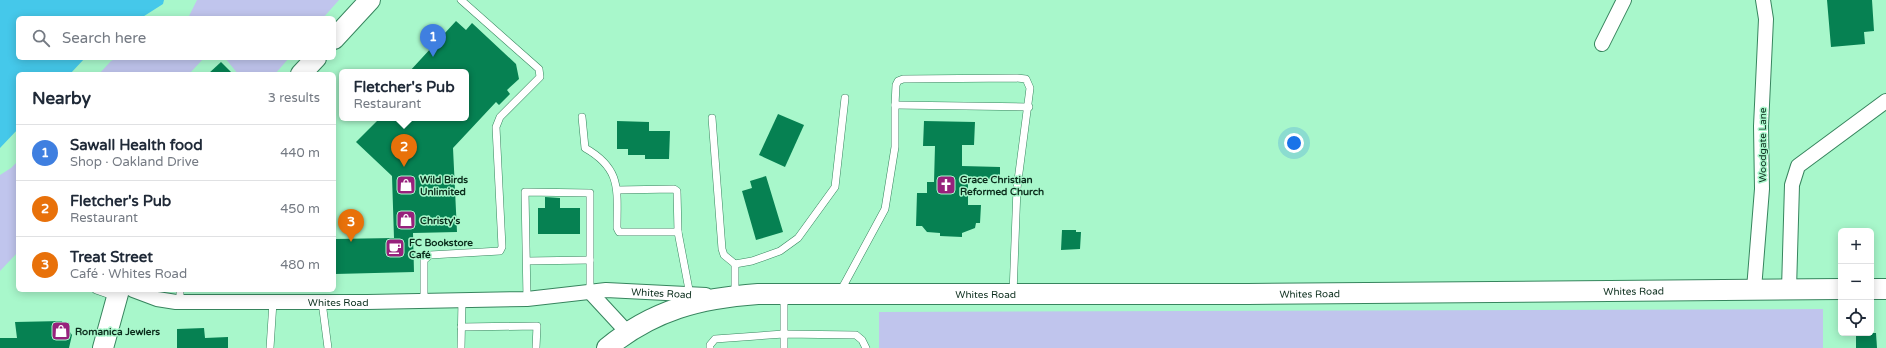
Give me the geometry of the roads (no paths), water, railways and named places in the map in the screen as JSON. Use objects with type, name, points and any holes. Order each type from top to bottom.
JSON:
[{"type":"street","points":[[336,37],[370,0]]},
{"type":"street","points":[[1602,44],[1624,0]]},
{"type":"street","name":"Woodgate Lane","points":[[1754,290],[1762,189],[1761,126],[1766,19],[1764,0]]},
{"type":"street","points":[[303,72],[314,60]]},
{"type":"street","points":[[1789,289],[1792,185],[1798,166],[1886,101]]},
{"type":"street","points":[[1874,289],[1886,288]]},
{"type":"street","name":"Whites Road","points":[[123,292],[157,299],[180,296],[273,302],[322,302],[527,299],[606,290],[732,296],[784,294],[1838,289]]},
{"type":"street","points":[[103,348],[123,292]]},
{"type":"street","points":[[590,292],[627,332]]},
{"type":"street","points":[[607,348],[627,332],[672,309],[732,296]]},
{"type":"lane","points":[[424,301],[424,260],[430,255],[500,251],[502,246],[496,127],[500,117],[540,76],[539,69],[462,0]]},
{"type":"lane","points":[[839,294],[885,208],[895,147],[895,105],[896,85],[898,81],[903,79],[1017,78],[1026,79],[1029,81],[1029,107],[1017,188],[1013,294]]},
{"type":"lane","points":[[712,118],[722,249],[724,255],[735,264],[752,261],[780,251],[798,238],[835,187],[845,98]]},
{"type":"lane","points":[[895,105],[1029,107]]},
{"type":"lane","points":[[582,117],[585,148],[600,157],[612,171],[617,190],[617,228],[619,232],[678,232]]},
{"type":"lane","points":[[617,190],[674,189],[676,191],[678,232],[690,295]]},
{"type":"lane","points":[[527,299],[525,192],[590,193],[590,292]]},
{"type":"lane","points":[[527,261],[590,260]]},
{"type":"lane","points":[[732,296],[735,264]]},
{"type":"lane","points":[[784,294],[784,348]]},
{"type":"lane","points":[[461,348],[462,300]]},
{"type":"lane","points":[[270,348],[273,302]]},
{"type":"lane","points":[[322,302],[328,348]]},
{"type":"lane","points":[[461,327],[537,326],[536,348]]},
{"type":"lane","points":[[710,348],[710,345],[715,339],[784,334],[856,335],[862,340],[866,348]]},
{"type":"water","points":[[0,0],[164,0],[163,4],[144,16],[16,16],[16,60],[83,60],[72,72],[16,72],[16,131],[0,148]]},
{"type":"place","name":"Sawall Health food","points":[[433,57]]},
{"type":"place","name":"Fletcher's Pub","points":[[404,167]]},
{"type":"place","name":"Wild Birds Unlimited","points":[[406,185]]},
{"type":"place","name":"Grace Christian Reformed Church","points":[[946,185]]},
{"type":"place","name":"Christy's","points":[[406,220]]},
{"type":"place","name":"Treat Street","points":[[351,242]]},
{"type":"place","name":"FC Bookstore Café","points":[[395,248]]},
{"type":"place","name":"Romanica Jewlers","points":[[61,331]]}]
